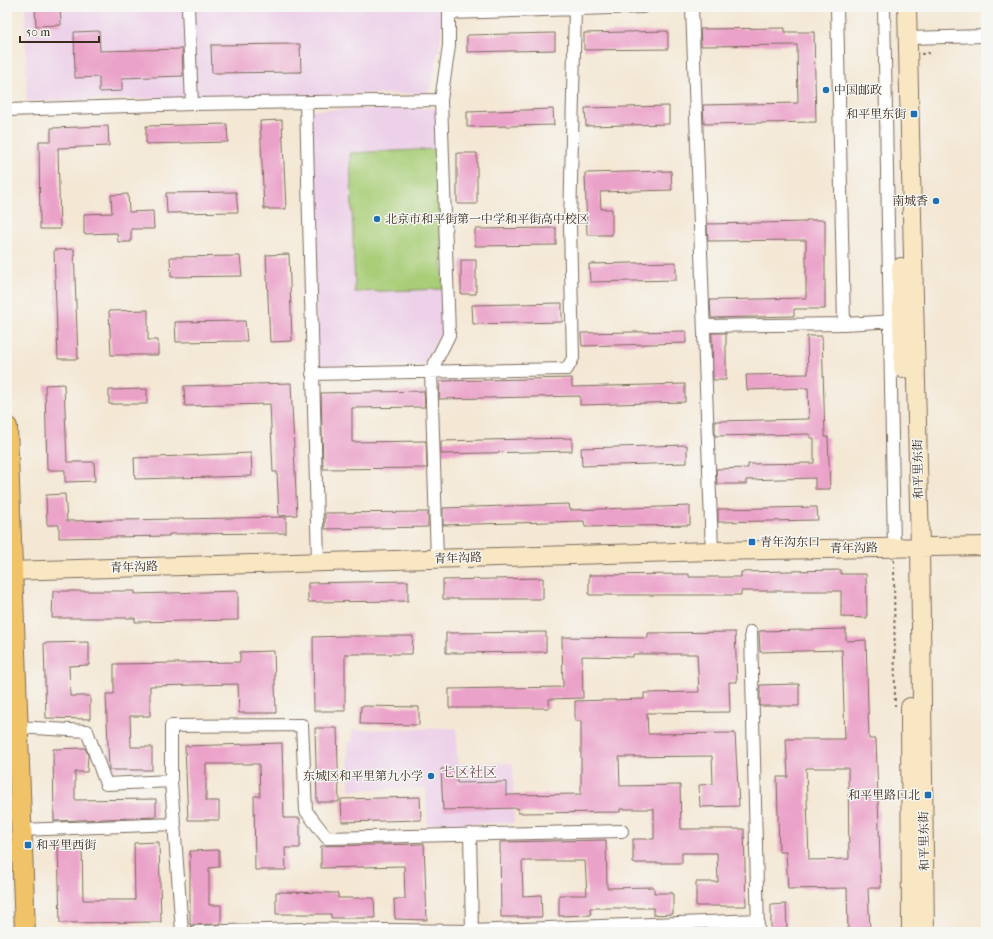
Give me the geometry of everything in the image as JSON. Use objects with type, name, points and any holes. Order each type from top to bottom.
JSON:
[{"type":"main road","points":[[7,427],[10,571],[25,932]]},
{"type":"street","points":[[188,7],[192,104]]},
{"type":"street","points":[[437,559],[431,371],[449,335],[441,100],[449,46],[449,10],[643,7]]},
{"type":"street","points":[[692,7],[712,551]]},
{"type":"street","points":[[837,7],[844,324]]},
{"type":"street","points":[[704,326],[844,324],[896,321],[884,7]]},
{"type":"street","name":"和平里东街","points":[[896,7],[896,321],[908,547],[925,932]]},
{"type":"street","name":"和平里东街","points":[[907,7],[908,547],[911,932]]},
{"type":"street","points":[[312,374],[567,369],[573,358],[570,225],[575,8]]},
{"type":"street","points":[[907,38],[986,36]]},
{"type":"street","points":[[7,110],[192,104],[441,100]]},
{"type":"street","points":[[306,103],[318,562]]},
{"type":"street","name":"青年沟路","points":[[10,571],[712,551],[986,546]]},
{"type":"street","points":[[195,932],[298,930],[472,932],[758,926],[751,632]]},
{"type":"street","points":[[182,932],[171,781],[171,726],[302,725],[306,811],[327,838],[622,831]]},
{"type":"street","points":[[16,727],[87,731],[106,784],[171,781]]},
{"type":"street","points":[[21,830],[175,824]]},
{"type":"street","points":[[470,834],[472,932]]},
{"type":"shaded area","points":[[25,7],[441,7],[441,40],[429,93],[27,101]]},
{"type":"shaded area","name":"北京市和平街第一中学和平街高中校区","points":[[436,108],[444,327],[423,365],[317,366],[311,110]]},
{"type":"shaded area","name":"东城区和平里第九小学","points":[[457,728],[457,764],[513,763],[514,823],[427,824],[426,788],[349,790],[348,742],[353,742],[352,730]]},
{"type":"green space","points":[[438,149],[443,289],[355,292],[350,153]]},
{"type":"building","points":[[35,7],[60,7],[61,25],[36,26]]},
{"type":"building","points":[[785,28],[785,32],[814,32],[816,122],[704,124],[703,105],[798,103],[797,45],[701,46],[700,29]]},
{"type":"building","points":[[99,31],[100,51],[182,49],[183,76],[122,78],[122,91],[99,92],[99,77],[75,78],[74,32]]},
{"type":"building","points":[[668,31],[668,49],[584,50],[584,33]]},
{"type":"building","points":[[555,33],[555,50],[467,52],[467,35]]},
{"type":"building","points":[[300,44],[301,72],[212,73],[211,45]]},
{"type":"building","points":[[669,106],[669,124],[586,126],[585,108]]},
{"type":"building","points":[[553,109],[554,125],[467,127],[467,112]]},
{"type":"building","points":[[282,120],[286,209],[264,209],[260,121]]},
{"type":"building","points":[[227,124],[228,142],[146,144],[146,126]]},
{"type":"building","points":[[108,126],[109,146],[58,148],[60,229],[40,229],[39,141],[51,141],[51,128]]},
{"type":"building","points":[[457,153],[477,153],[477,204],[457,204]]},
{"type":"building","points":[[671,171],[672,190],[600,192],[601,209],[612,209],[612,235],[587,235],[585,173]]},
{"type":"building","points":[[236,192],[238,212],[167,213],[166,193]]},
{"type":"building","points":[[128,194],[129,212],[153,211],[154,229],[131,229],[131,242],[118,242],[117,233],[84,234],[84,214],[112,213],[111,195]]},
{"type":"building","points":[[806,220],[825,220],[825,309],[794,309],[794,316],[711,318],[710,300],[806,298],[806,240],[708,241],[707,224],[806,222]]},
{"type":"building","points":[[556,228],[556,245],[475,246],[475,229]]},
{"type":"building","points":[[74,249],[78,359],[58,359],[54,250]]},
{"type":"building","points":[[289,254],[292,341],[270,342],[266,255]]},
{"type":"building","points":[[240,256],[242,276],[171,277],[170,257]]},
{"type":"building","points":[[461,260],[476,260],[476,294],[461,294]]},
{"type":"building","points":[[676,262],[676,280],[590,282],[589,264]]},
{"type":"building","points":[[562,303],[562,322],[473,324],[472,305]]},
{"type":"building","points":[[148,310],[148,340],[158,340],[158,355],[111,355],[109,311]]},
{"type":"building","points":[[245,321],[247,341],[176,342],[175,322]]},
{"type":"building","points":[[686,331],[686,343],[582,346],[581,333]]},
{"type":"building","points":[[712,333],[726,333],[726,380],[713,380]]},
{"type":"building","points":[[807,336],[822,336],[825,437],[828,437],[830,489],[815,489],[815,478],[746,480],[746,484],[717,484],[716,469],[748,468],[748,464],[814,463],[814,438],[810,438],[810,434],[715,436],[715,421],[809,419],[808,388],[747,390],[746,375],[808,374]]},
{"type":"building","points":[[572,378],[572,387],[685,384],[685,402],[580,405],[580,396],[439,399],[440,381]]},
{"type":"building","points":[[291,383],[297,515],[279,516],[277,472],[273,472],[270,404],[185,406],[184,386]]},
{"type":"building","points":[[64,384],[67,462],[94,462],[95,481],[65,482],[65,470],[47,470],[45,385]]},
{"type":"building","points":[[147,389],[147,404],[109,404],[109,390]]},
{"type":"building","points":[[424,391],[425,407],[352,408],[352,442],[426,441],[427,468],[323,469],[321,393]]},
{"type":"building","points":[[572,438],[572,451],[441,454],[441,441]]},
{"type":"building","points":[[687,445],[687,463],[582,466],[581,448]]},
{"type":"building","points":[[251,453],[252,476],[135,479],[134,458]]},
{"type":"building","points":[[65,494],[67,521],[286,517],[286,533],[169,534],[169,536],[59,538],[59,525],[47,525],[46,495]]},
{"type":"building","points":[[569,504],[570,510],[690,506],[690,525],[585,527],[584,521],[443,525],[443,508]]},
{"type":"building","points":[[817,507],[818,520],[718,522],[718,509]]},
{"type":"building","points":[[428,512],[428,527],[325,529],[325,513]]},
{"type":"building","points":[[841,570],[841,574],[866,574],[867,618],[841,617],[841,591],[741,591],[741,595],[589,595],[589,575],[689,574],[689,577],[741,577],[741,572]]},
{"type":"building","points":[[543,578],[543,599],[443,599],[443,580]]},
{"type":"building","points":[[408,581],[408,601],[308,602],[308,583]]},
{"type":"building","points":[[53,591],[135,591],[135,594],[238,591],[238,620],[135,622],[135,618],[52,618]]},
{"type":"building","points":[[846,629],[846,641],[866,640],[869,739],[876,739],[881,888],[868,888],[870,932],[848,932],[847,888],[788,889],[786,852],[779,852],[777,777],[788,777],[786,739],[845,739],[842,650],[760,652],[759,631]],"holes":[[[806,768],[848,768],[849,859],[809,860]]]},
{"type":"building","points":[[546,632],[546,652],[446,653],[446,633]]},
{"type":"building","points":[[735,632],[737,682],[729,682],[730,712],[647,713],[648,734],[735,733],[739,806],[700,807],[699,785],[713,784],[712,756],[619,757],[620,786],[680,785],[681,829],[744,829],[746,906],[696,906],[696,882],[718,882],[717,853],[682,853],[682,863],[633,863],[633,839],[654,839],[654,809],[620,809],[620,812],[518,813],[518,808],[443,810],[441,769],[457,768],[457,783],[506,782],[506,795],[581,794],[581,721],[575,721],[575,701],[644,699],[644,693],[699,692],[697,654],[633,654],[633,657],[582,656],[583,698],[549,699],[549,708],[449,708],[449,689],[563,687],[562,637],[648,638],[648,633]]},
{"type":"building","points":[[413,636],[412,654],[345,654],[345,711],[314,711],[313,637]]},
{"type":"building","points":[[89,642],[89,665],[69,666],[70,696],[90,696],[90,719],[46,718],[44,643]]},
{"type":"building","points":[[274,651],[276,713],[239,713],[238,684],[150,686],[150,716],[130,716],[131,747],[152,747],[152,770],[109,770],[106,694],[114,694],[114,664],[240,662],[240,652]]},
{"type":"building","points":[[799,684],[799,706],[760,706],[760,685]]},
{"type":"building","points":[[361,706],[419,707],[419,725],[360,724]]},
{"type":"building","points":[[315,728],[337,728],[339,802],[317,802]]},
{"type":"building","points":[[282,743],[284,818],[300,818],[300,848],[285,848],[286,870],[255,870],[254,796],[260,796],[259,764],[206,764],[206,801],[219,801],[219,820],[188,820],[185,746]]},
{"type":"building","points":[[85,748],[88,755],[87,772],[75,772],[75,800],[156,799],[156,817],[54,821],[53,749]]},
{"type":"building","points":[[420,797],[421,820],[342,822],[341,799]]},
{"type":"building","points":[[606,840],[607,888],[654,887],[654,893],[673,893],[673,914],[653,915],[653,908],[590,908],[591,915],[559,916],[559,895],[587,895],[585,861],[522,861],[523,896],[541,895],[542,917],[501,917],[500,842]]},
{"type":"building","points":[[159,842],[161,922],[60,923],[58,845],[82,844],[83,900],[135,900],[134,843]]},
{"type":"building","points":[[424,844],[427,920],[395,919],[394,899],[405,899],[404,866],[321,868],[321,846]]},
{"type":"building","points":[[219,850],[219,867],[209,868],[209,905],[221,905],[221,924],[190,925],[190,851]]},
{"type":"building","points":[[276,892],[338,893],[338,898],[374,898],[375,918],[331,918],[331,914],[276,914]]},
{"type":"building","points":[[786,904],[787,932],[771,932],[771,905]]},
{"type":"place","name":"中国邮政","points":[[826,90]]},
{"type":"place","name":"和平里东街","points":[[914,114]]},
{"type":"place","name":"南城香","points":[[936,201]]},
{"type":"place","name":"北京市和平街第一中学和平街高中校区","points":[[377,219]]},
{"type":"place","name":"青年沟东口","points":[[752,542]]},
{"type":"place","name":"东城区和平里第九小学","points":[[431,776]]},
{"type":"place","name":"和平里路口北","points":[[928,795]]},
{"type":"place","name":"和平里西街","points":[[28,845]]},
{"type":"district","name":"七区社区","points":[[469,772]]}]
